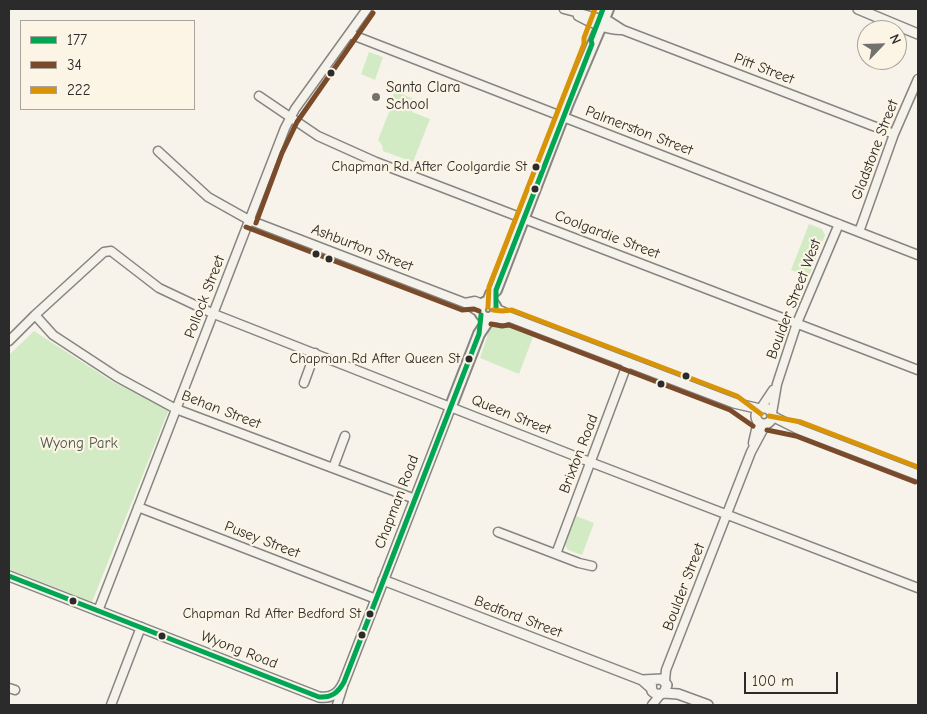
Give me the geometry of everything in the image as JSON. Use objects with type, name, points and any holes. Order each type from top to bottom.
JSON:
[{"type":"main road","name":"Chapman Road","points":[[451,406],[488,311],[491,294],[496,290],[592,44],[591,40],[608,9]]},
{"type":"street","name":"Pollock Street","points":[[98,611],[214,314],[275,150],[290,118],[366,9]]},
{"type":"street","points":[[858,9],[918,32]]},
{"type":"street","name":"Pitt Street","points":[[568,10],[582,18],[601,19],[619,26],[623,30],[894,134]]},
{"type":"street","name":"Palmerston Street","points":[[350,34],[918,255]]},
{"type":"street","name":"Gladstone Street","points":[[859,232],[894,134],[918,79]]},
{"type":"street","name":"Coolgardie Street","points":[[258,96],[318,136],[376,162],[918,370]]},
{"type":"street","name":"Ashburton Street","points":[[158,151],[208,197],[249,220],[466,303],[475,301],[488,311],[505,313],[509,317],[734,404],[765,419],[798,428],[918,475]]},
{"type":"street","name":"Boulder Street West","points":[[727,515],[765,419],[797,323],[839,224]]},
{"type":"street","name":"Queen Street","points":[[35,315],[104,252],[111,251],[159,288],[214,314],[590,462],[918,588]]},
{"type":"street","points":[[9,342],[35,315]]},
{"type":"street","name":"Behan Street","points":[[35,315],[54,335],[117,377],[176,409],[415,499]]},
{"type":"street","points":[[304,383],[314,353]]},
{"type":"street","name":"Brixton Road","points":[[556,554],[628,362]]},
{"type":"street","name":"Boulder Street West","points":[[760,409],[777,384]]},
{"type":"street","name":"Ashburton Street","points":[[734,404],[760,409],[767,408],[765,419]]},
{"type":"street","name":"Chapman Road","points":[[337,705],[344,682],[451,406]]},
{"type":"street","points":[[333,468],[345,436]]},
{"type":"street","name":"Pusey Street","points":[[138,508],[376,599]]},
{"type":"street","name":"Boulder Street","points":[[652,705],[727,515]]},
{"type":"street","points":[[498,532],[579,563],[592,566]]},
{"type":"street","name":"Wyong Road","points":[[9,576],[320,697]]},
{"type":"street","name":"Bedford Street","points":[[383,580],[659,686]]},
{"type":"street","points":[[111,705],[141,627]]},
{"type":"street","name":"Chapman Road","points":[[320,697],[328,697],[337,693],[344,682]]},
{"type":"street","points":[[659,686],[708,705]]},
{"type":"green space","points":[[369,52],[383,57],[375,80],[361,74]]},
{"type":"green space","points":[[395,91],[416,100],[412,112],[430,119],[413,162],[383,151],[382,145],[378,140],[393,102],[391,101]]},
{"type":"green space","points":[[809,224],[822,229],[825,235],[809,276],[791,270]]},
{"type":"green space","points":[[501,324],[533,337],[519,374],[480,358],[490,328]]},
{"type":"green space","name":"Wyong Park","points":[[34,331],[113,382],[169,409],[92,602],[9,569],[9,355]]},
{"type":"green space","points":[[576,516],[594,523],[582,555],[568,550],[565,545]]},
{"type":"transit line","name":"222","points":[[488,307],[489,287],[584,44],[584,38],[595,9]]},
{"type":"transit line","name":"177","points":[[496,307],[496,290],[592,44],[591,40],[603,9]]},
{"type":"transit line","name":"34","points":[[256,223],[282,153],[297,122],[373,13]]},
{"type":"transit line","name":"34","points":[[246,227],[462,310],[474,309],[479,311]]},
{"type":"transit line","name":"222","points":[[493,310],[512,310],[737,396],[761,414]]},
{"type":"transit line","name":"177","points":[[9,576],[319,697],[327,697],[334,694],[344,682],[479,334],[481,315]]},
{"type":"transit line","name":"34","points":[[491,324],[509,325],[730,410],[753,426]]},
{"type":"transit line","name":"222","points":[[769,416],[801,422],[918,467]]},
{"type":"transit line","name":"34","points":[[767,430],[796,436],[915,482]]},
{"type":"place","name":"Santa Clara School","points":[[376,97]]},
{"type":"place","name":"Chapman Rd After Coolgardie St","points":[[536,167]]},
{"type":"place","name":"Chapman Rd After Queen St","points":[[469,359]]},
{"type":"place","name":"Chapman Rd After Bedford St","points":[[370,614]]}]
